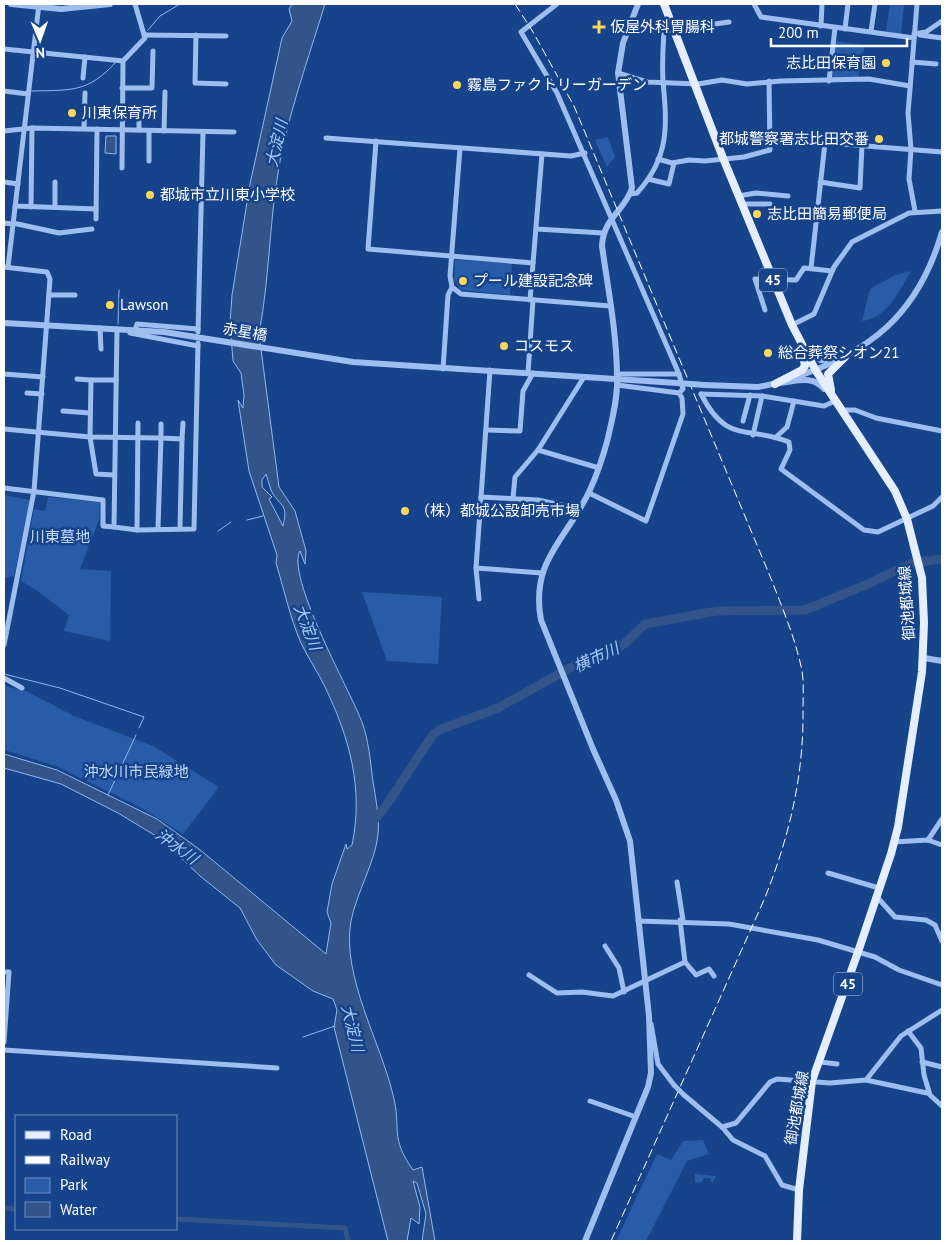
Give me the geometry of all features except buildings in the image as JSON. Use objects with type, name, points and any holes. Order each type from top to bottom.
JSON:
[{"type":"main road","name":"御池都城線","points":[[664,4],[741,204],[801,345],[835,401],[888,477],[907,519],[921,566],[924,604],[924,658],[894,842],[877,897],[812,1081],[799,1190],[797,1241]]},
{"type":"main road","points":[[775,384],[802,370],[805,362],[801,345]]},
{"type":"main road","points":[[835,401],[828,374],[846,358]]},
{"type":"street","points":[[11,4],[61,9],[110,4]]},
{"type":"street","points":[[122,168],[123,60],[145,38],[135,4]]},
{"type":"street","points":[[557,4],[522,32],[557,93],[585,153],[680,374],[683,389],[680,393],[683,414],[646,521],[589,493]]},
{"type":"street","points":[[638,4],[623,43],[618,73],[633,179],[630,194],[603,233],[602,246],[617,379],[611,423],[599,468],[589,493],[554,546],[542,573],[538,598],[542,623],[615,799],[630,841],[649,1016],[658,1064],[674,1085],[722,1127],[733,1140],[765,1156],[782,1185],[799,1190]]},
{"type":"street","points":[[756,4],[761,17],[835,28],[942,38]]},
{"type":"street","points":[[821,26],[822,4]]},
{"type":"street","points":[[845,29],[848,4]]},
{"type":"street","points":[[871,31],[875,4]]},
{"type":"street","points":[[915,211],[910,179],[911,149],[908,113],[916,36],[917,4]]},
{"type":"street","points":[[4,645],[6,624],[34,491],[49,294],[50,274],[6,267],[13,224],[39,6]]},
{"type":"street","points":[[916,36],[926,32],[942,20]]},
{"type":"street","points":[[630,194],[637,193],[648,179],[663,148],[667,127],[663,83],[664,31],[674,28],[686,29],[729,22]]},
{"type":"street","points":[[829,81],[835,28]]},
{"type":"street","points":[[144,35],[226,36]]},
{"type":"street","points":[[196,35],[195,83],[226,84]]},
{"type":"street","points":[[4,49],[123,60]]},
{"type":"street","points":[[122,88],[152,88],[153,51]]},
{"type":"street","points":[[82,78],[85,57]]},
{"type":"street","points":[[912,62],[936,64]]},
{"type":"street","points":[[618,73],[634,79],[663,83],[714,83],[722,80],[747,84],[769,81],[879,80],[910,86]]},
{"type":"street","points":[[658,159],[674,163],[689,160],[744,157],[770,150],[769,81]]},
{"type":"street","points":[[4,91],[28,94]]},
{"type":"street","points":[[164,131],[165,92]]},
{"type":"street","points":[[84,128],[85,93]]},
{"type":"street","points":[[139,114],[139,130]]},
{"type":"street","points":[[4,131],[24,128],[84,128],[234,132]]},
{"type":"street","points":[[31,206],[32,128]]},
{"type":"street","points":[[96,129],[96,219]]},
{"type":"street","points":[[149,131],[149,161]]},
{"type":"street","points":[[135,330],[137,324],[198,330],[203,132]]},
{"type":"street","points":[[714,134],[942,152]]},
{"type":"street","points":[[326,138],[571,156],[585,153]]},
{"type":"street","points":[[376,142],[368,249],[533,263]]},
{"type":"street","points":[[810,268],[826,143]]},
{"type":"street","points":[[820,182],[860,188],[862,146]]},
{"type":"street","points":[[443,369],[448,295],[452,287],[450,276],[460,148]]},
{"type":"street","points":[[487,430],[520,431],[523,391],[530,373],[533,263],[542,154]]},
{"type":"street","points":[[648,179],[669,184],[674,163]]},
{"type":"street","points":[[4,182],[18,184]]},
{"type":"street","points":[[55,182],[55,207]]},
{"type":"street","points":[[738,196],[756,194],[788,196]]},
{"type":"street","points":[[741,204],[770,204]]},
{"type":"street","points":[[15,206],[96,209]]},
{"type":"street","points":[[792,325],[814,314],[832,270],[852,242],[880,226],[915,211],[942,211]]},
{"type":"street","points":[[4,223],[59,233],[92,229]]},
{"type":"street","points":[[536,229],[603,233]]},
{"type":"street","points":[[775,384],[816,371],[846,358],[878,335],[908,303],[931,264],[942,232]]},
{"type":"street","points":[[765,310],[755,279],[796,280],[804,268],[832,270]]},
{"type":"street","points":[[452,287],[461,294],[610,306]]},
{"type":"street","points":[[49,294],[75,295]]},
{"type":"street","name":"赤星橋","points":[[4,323],[100,328],[117,331],[135,330],[205,338],[353,362],[705,385],[758,387],[775,384]]},
{"type":"street","points":[[100,328],[100,349]]},
{"type":"street","points":[[4,488],[102,500],[103,526],[138,530],[158,528],[194,529],[198,345],[117,331],[114,527]]},
{"type":"street","points":[[801,345],[820,360],[846,358]]},
{"type":"street","points":[[480,599],[476,568],[490,370]]},
{"type":"street","points":[[4,374],[43,377]]},
{"type":"street","points":[[617,379],[680,374]]},
{"type":"street","points":[[513,498],[515,477],[538,450],[584,377]]},
{"type":"street","points":[[617,379],[680,393]]},
{"type":"street","points":[[76,380],[116,380]]},
{"type":"street","points":[[91,380],[90,437],[96,474],[114,475]]},
{"type":"street","points":[[775,384],[813,380],[820,384],[835,401],[824,406],[762,396],[701,394],[708,408],[725,426],[734,431],[776,437],[789,442],[791,446],[781,469],[850,522],[864,530],[878,532],[933,506],[942,497]]},
{"type":"street","points":[[27,393],[42,394]]},
{"type":"street","points":[[743,421],[750,395]]},
{"type":"street","points":[[753,435],[762,396]]},
{"type":"street","points":[[776,437],[788,427],[794,401]]},
{"type":"street","points":[[842,410],[855,410],[876,418],[942,431]]},
{"type":"street","points":[[63,411],[90,412]]},
{"type":"street","points":[[138,423],[138,530]]},
{"type":"street","points":[[180,528],[183,423]]},
{"type":"street","points":[[158,528],[161,424]]},
{"type":"street","points":[[4,429],[90,437],[182,439]]},
{"type":"street","points":[[538,450],[599,468]]},
{"type":"street","points":[[481,496],[538,500],[579,509]]},
{"type":"street","points":[[476,568],[542,573]]},
{"type":"street","points":[[924,658],[942,661]]},
{"type":"street","points":[[4,678],[22,688]]},
{"type":"street","points":[[928,840],[942,820]]},
{"type":"street","points":[[894,842],[928,840],[942,845]]},
{"type":"street","points":[[828,873],[879,888]]},
{"type":"street","points":[[678,882],[685,962],[696,976],[710,969],[714,976]]},
{"type":"street","points":[[877,897],[896,917],[926,920],[934,925],[942,940]]},
{"type":"street","points":[[638,921],[681,920],[729,924],[818,940],[875,957],[898,970],[942,985]]},
{"type":"street","points":[[605,946],[619,968],[624,992]]},
{"type":"street","points":[[529,975],[557,993],[582,992],[613,996],[685,962]]},
{"type":"street","points":[[4,972],[9,972],[4,1042]]},
{"type":"street","points":[[866,1080],[886,1053],[908,1031],[942,1010]]},
{"type":"street","points":[[585,1241],[648,1087],[651,1073],[649,1016]]},
{"type":"street","points":[[908,1031],[921,1048],[926,1085],[930,1095],[942,1106]]},
{"type":"street","points":[[4,1050],[277,1068]]},
{"type":"street","points":[[820,1062],[838,1064]]},
{"type":"street","points":[[922,1062],[942,1067]]},
{"type":"street","points":[[722,1127],[736,1123],[770,1082],[784,1079],[830,1082],[866,1080],[927,1093]]},
{"type":"street","points":[[590,1101],[636,1117]]},
{"type":"green space","points":[[890,4],[904,4],[901,34],[886,31]]},
{"type":"green space","points":[[835,41],[865,45],[858,79],[832,80]]},
{"type":"green space","points":[[608,137],[615,157],[607,167],[595,140]]},
{"type":"green space","points":[[455,260],[512,263],[510,295],[461,290],[454,280]]},
{"type":"green space","points":[[911,271],[897,295],[885,309],[879,315],[862,321],[870,289],[895,275]]},
{"type":"green space","points":[[4,495],[31,500],[14,576],[4,578]]},
{"type":"green space","name":"川東墓地","points":[[48,497],[100,502],[99,520],[80,569],[111,571],[110,641],[64,631],[69,615],[21,581],[34,509],[45,511]]},
{"type":"green space","points":[[362,592],[442,597],[438,664],[387,661]]},
{"type":"green space","name":"沖水川市民緑地","points":[[4,686],[26,691],[74,716],[153,746],[219,787],[183,834],[140,807],[56,766],[4,750]]},
{"type":"green space","points":[[703,1140],[709,1154],[687,1161],[646,1241],[616,1241],[657,1154],[671,1160],[683,1141]]},
{"type":"green space","points":[[695,1174],[716,1176],[712,1184],[710,1178],[704,1178],[702,1182],[695,1183]]},
{"type":"water","points":[[292,4],[325,4],[293,107],[279,166],[259,334],[279,487],[295,511],[306,551],[305,564],[300,551],[298,564],[302,583],[309,606],[362,721],[378,811],[378,834],[374,855],[351,921],[349,942],[352,964],[364,1009],[393,1095],[398,1140],[401,1149],[413,1170],[422,1167],[435,1241],[422,1241],[426,1214],[417,1183],[413,1181],[420,1207],[419,1224],[411,1218],[407,1241],[388,1241],[334,1027],[337,1010],[333,999],[313,991],[276,965],[257,940],[240,908],[200,876],[161,839],[118,813],[61,784],[4,768],[4,754],[57,770],[157,819],[199,849],[326,954],[331,923],[327,912],[332,884],[346,844],[347,849],[352,845],[355,824],[356,803],[352,763],[334,706],[297,633],[276,563],[277,555],[249,471],[238,400],[243,408],[244,395],[241,373],[233,361],[230,323],[232,295],[250,184],[282,38],[292,21],[289,9]],"holes":[[[266,474],[271,490],[284,509],[285,518],[283,526],[269,499],[272,497],[262,487],[262,480]]]},
{"type":"water","points":[[106,136],[116,136],[116,154],[105,153]]},
{"type":"waterway","points":[[148,30],[160,16],[180,4]]},
{"type":"waterway","points":[[32,91],[68,90],[87,85],[106,72],[116,62]]},
{"type":"waterway","points":[[118,324],[119,290]]},
{"type":"waterway","points":[[247,520],[263,516]]},
{"type":"waterway","points":[[218,531],[231,522]]},
{"type":"waterway","name":"横市川","points":[[370,825],[386,806],[432,736],[439,730],[498,708],[577,664],[624,644],[645,624],[717,611],[805,610],[868,584],[912,563],[942,559]]},
{"type":"waterway","points":[[4,674],[60,688],[144,717],[139,728]]},
{"type":"waterway","points":[[108,795],[136,735]]},
{"type":"waterway","name":"大淀川","points":[[303,1037],[335,1026]]},
{"type":"waterway","points":[[4,1208],[15,1209]]},
{"type":"waterway","points":[[178,1219],[345,1228],[348,1241]]},
{"type":"railway","points":[[515,4],[533,32],[574,106],[772,581],[793,637],[803,680],[803,734],[798,783],[788,830],[773,877],[611,1241]]},
{"type":"place","name":"仮屋外科胃腸科","points":[[599,27]]},
{"type":"place","name":"志比田保育園","points":[[886,63]]},
{"type":"place","name":"霧島ファクトリーガーデン","points":[[457,85]]},
{"type":"place","name":"川東保育所","points":[[72,113]]},
{"type":"place","name":"都城警察署志比田交番","points":[[879,139]]},
{"type":"place","name":"都城市立川東小学校","points":[[150,195]]},
{"type":"place","name":"志比田簡易郵便局","points":[[757,214]]},
{"type":"place","name":"プール建設記念碑","points":[[463,281]]},
{"type":"place","name":"Lawson","points":[[110,305]]},
{"type":"place","name":"コスモス","points":[[504,346]]},
{"type":"place","name":"総合葬祭シオン21","points":[[768,353]]},
{"type":"place","name":"（株）都城公設卸売市場","points":[[405,511]]},
{"type":"water label","name":"沖水川","points":[[177,846]]}]
